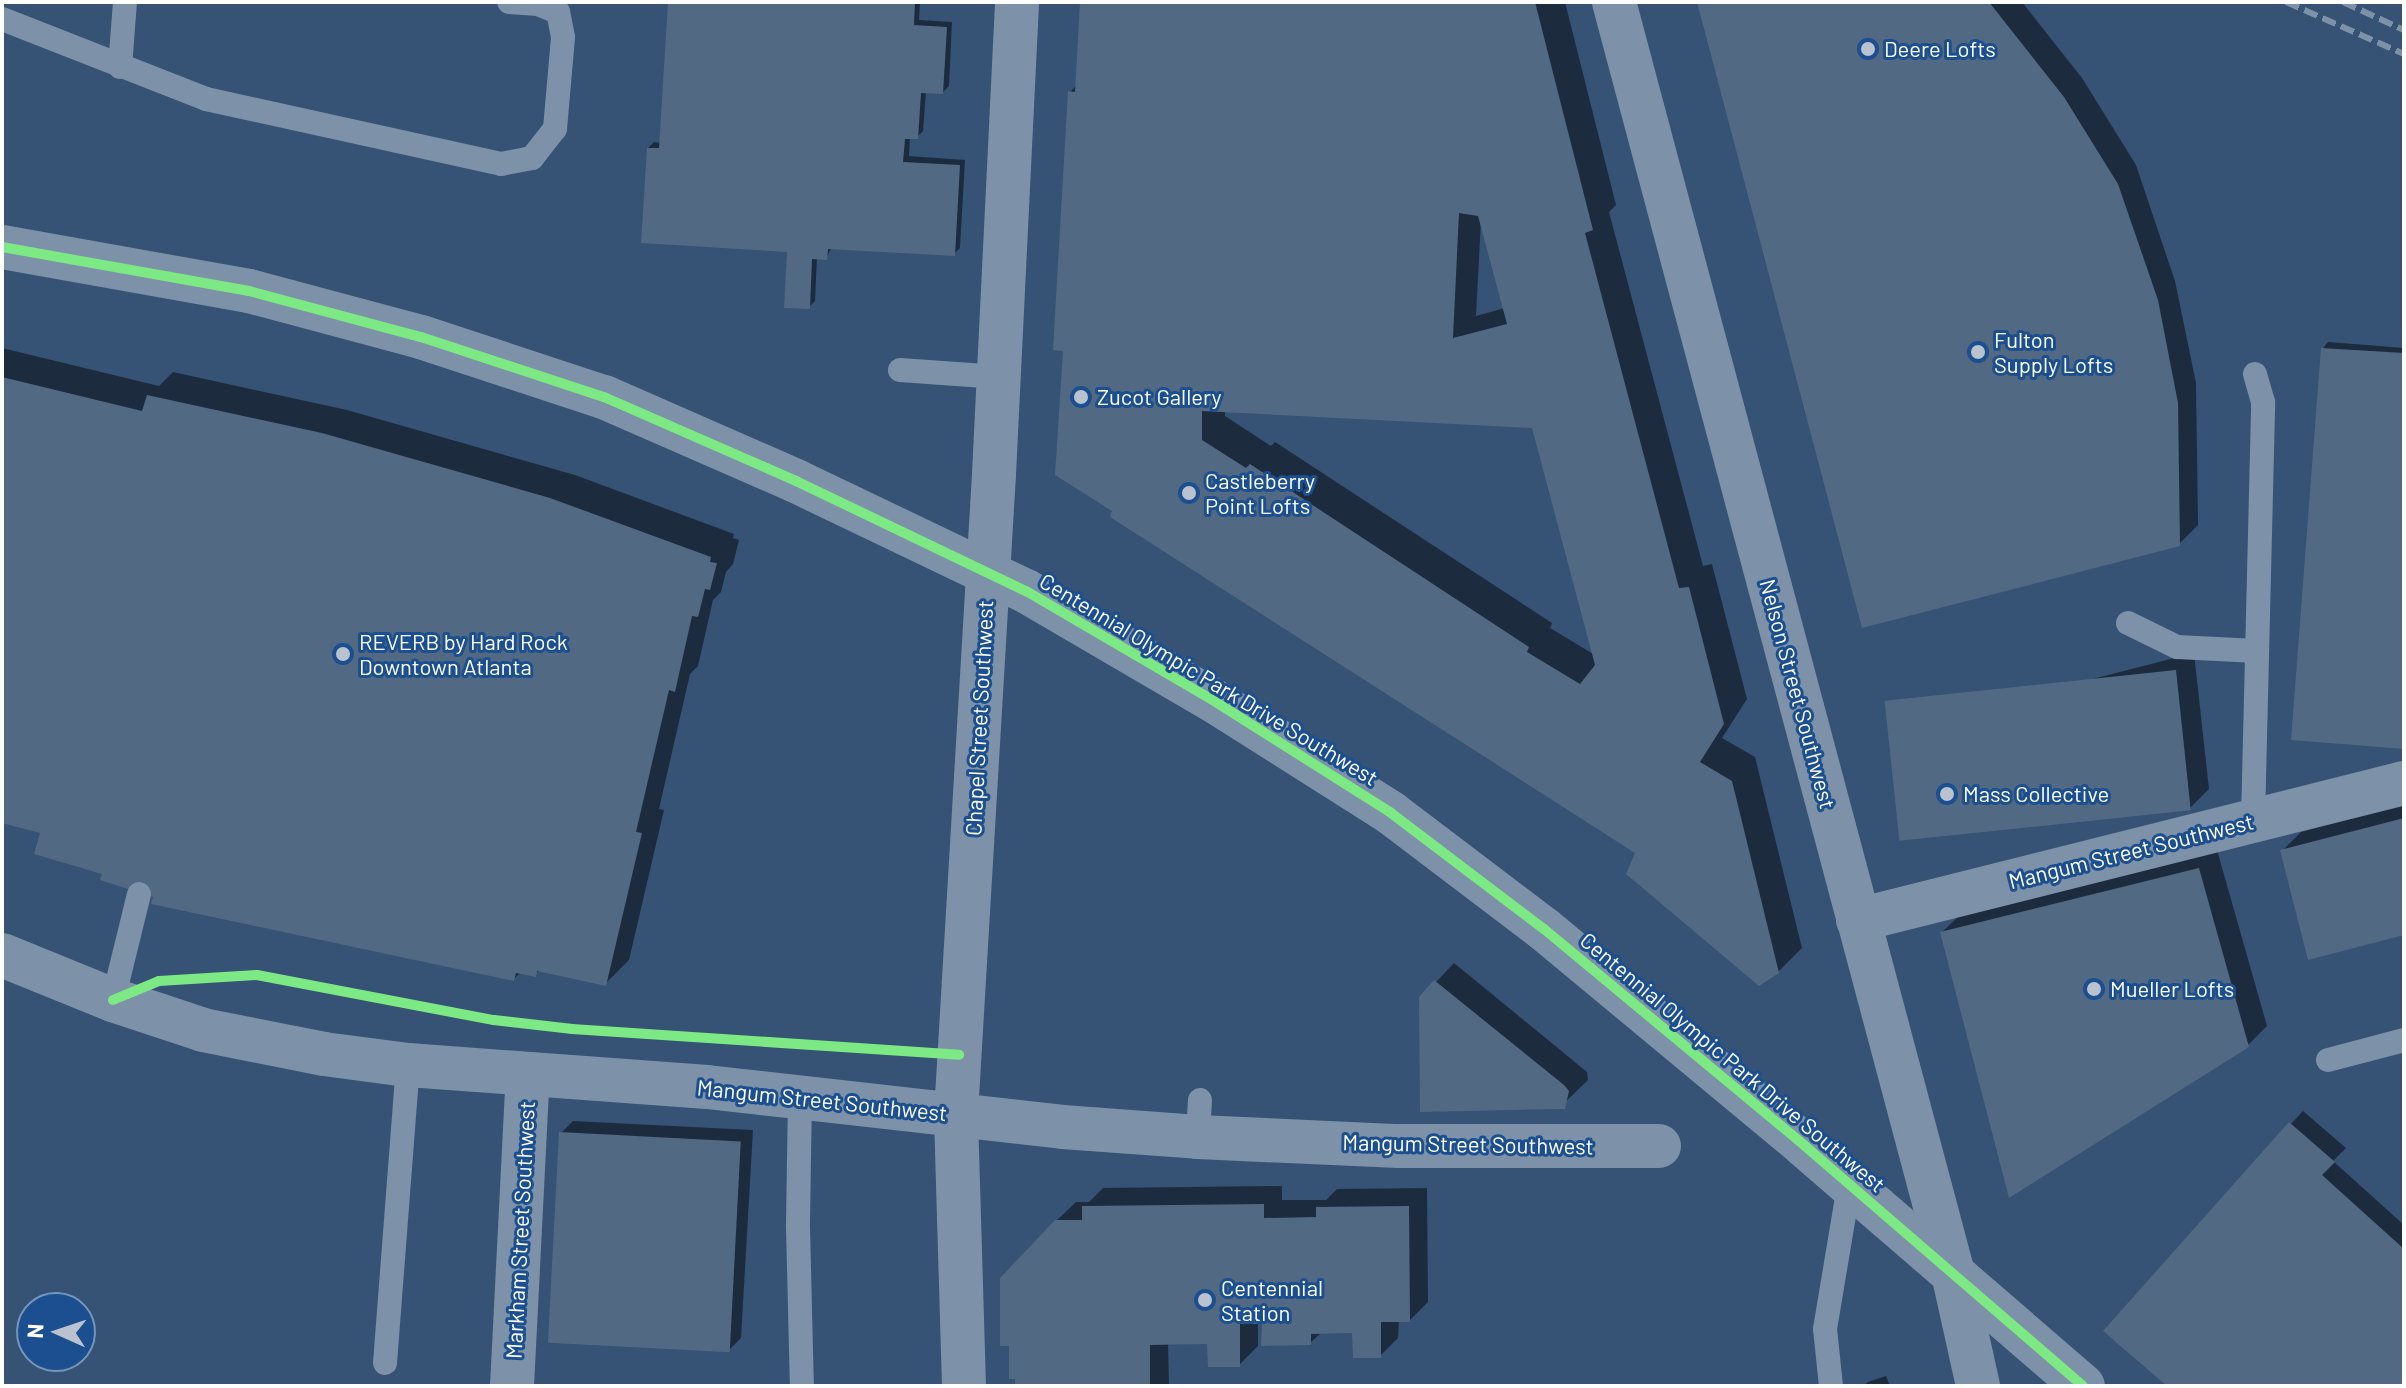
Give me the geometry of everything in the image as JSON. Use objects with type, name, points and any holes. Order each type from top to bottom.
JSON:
[{"type":"street","name":"Chapel Street Southwest","points":[[964,1386],[956,1114],[999,377],[1017,2]]},
{"type":"street","name":"Nelson Street Southwest","points":[[1614,2],[1953,1273],[1978,1386]]},
{"type":"street","name":"Centennial Olympic Park Drive Southwest","points":[[2,247],[249,291],[421,337],[604,397],[796,481],[988,571],[1211,699],[1391,813],[1544,929],[2083,1386]]},
{"type":"street","name":"Mangum Street Southwest","points":[[1858,920],[2404,783]]},
{"type":"street","name":"Mangum Street Southwest","points":[[3,960],[203,1030],[324,1054],[408,1065],[800,1096],[1063,1127],[1199,1118],[1399,1146],[1659,1146]]},
{"type":"street","name":"Markham Street Southwest","points":[[512,1386],[528,1075]]},
{"type":"lane","points":[[120,67],[125,2]]},
{"type":"lane","points":[[2,19],[206,99],[501,164],[532,158],[555,129],[563,37],[558,12],[538,4],[509,2]]},
{"type":"lane","points":[[900,370],[999,377]]},
{"type":"lane","points":[[2253,820],[2263,402],[2255,374]]},
{"type":"lane","points":[[2128,623],[2177,647],[2257,651]]},
{"type":"lane","points":[[113,1000],[139,894]]},
{"type":"lane","points":[[2328,1060],[2404,1040]]},
{"type":"lane","points":[[385,1363],[408,1065]]},
{"type":"lane","points":[[800,1096],[798,1227],[802,1386]]},
{"type":"lane","points":[[1831,1386],[1825,1329],[1849,1186]]},
{"type":"building","points":[[668,2],[915,2],[914,25],[947,27],[943,94],[921,93],[918,139],[905,139],[903,162],[960,165],[955,256],[828,249],[827,260],[812,259],[810,309],[784,308],[787,252],[641,243],[647,148],[659,148]]},
{"type":"building","name":"Castleberry Point Lofts","points":[[1080,2],[1535,2],[1593,230],[1585,233],[1679,588],[1689,587],[1724,724],[1700,762],[1732,781],[1779,973],[1759,986],[1626,874],[1635,853],[1110,517],[1112,511],[1055,475],[1063,351],[1053,350],[1068,91],[1075,92]],"holes":[[[1459,213],[1478,216],[1507,324],[1453,338]],[[1202,411],[1532,428],[1595,665],[1580,684],[1527,652],[1529,647],[1250,464],[1246,468],[1202,440]]]},
{"type":"building","name":"Fulton Supply Lofts","points":[[1697,2],[1989,2],[2064,97],[2118,184],[2158,300],[2178,403],[2180,546],[1862,628]]},
{"type":"building","points":[[2321,348],[2404,353],[2404,749],[2291,740]]},
{"type":"building","name":"REVERB by Hard Rock Downtown Atlanta","points":[[2,377],[142,411],[147,395],[322,433],[550,498],[711,557],[710,562],[717,563],[710,590],[705,589],[698,617],[692,616],[675,692],[669,690],[636,832],[642,833],[606,986],[537,971],[536,977],[516,973],[514,981],[151,904],[153,897],[100,880],[102,874],[34,854],[40,833],[2,823]]},
{"type":"building","points":[[2176,670],[2191,810],[1899,841],[1885,701]]},
{"type":"building","points":[[2404,818],[2404,935],[2308,960],[2280,850]]},
{"type":"building","name":"Mueller Lofts","points":[[2199,868],[2249,1047],[2009,1198],[1940,932]]},
{"type":"building","points":[[1434,980],[1564,1085],[1569,1091],[1565,1109],[1420,1112],[1419,997]]},
{"type":"building","points":[[2289,1122],[2335,1162],[2322,1175],[2404,1249],[2404,1386],[2167,1386],[2103,1331]]},
{"type":"building","points":[[559,1132],[741,1142],[730,1352],[548,1343]]},
{"type":"building","name":"Centennial Station","points":[[1264,1204],[1264,1218],[1316,1217],[1316,1207],[1409,1206],[1410,1322],[1381,1322],[1381,1358],[1353,1358],[1352,1333],[1311,1334],[1311,1345],[1261,1346],[1262,1324],[1240,1324],[1240,1367],[1208,1367],[1207,1344],[1150,1345],[1150,1386],[1015,1386],[1015,1379],[1009,1379],[1009,1346],[1000,1346],[1000,1278],[1055,1220],[1082,1220],[1082,1206]]},
{"type":"railway","points":[[2286,2],[2404,54]]},
{"type":"railway","points":[[2343,2],[2404,30]]},
{"type":"cycle path","points":[[2,247],[249,291],[421,337],[604,397],[796,481],[1026,591],[1211,699],[1391,813],[1544,929],[1805,1146],[2083,1386]]},
{"type":"cycle path","points":[[113,1000],[159,981],[257,975],[494,1020],[572,1029],[959,1055]]},
{"type":"place","name":"Deere Lofts","points":[[1868,49]]},
{"type":"place","name":"Fulton Supply Lofts","points":[[1978,352]]},
{"type":"place","name":"Zucot Gallery","points":[[1081,397]]},
{"type":"place","name":"Castleberry Point Lofts","points":[[1189,493]]},
{"type":"place","name":"REVERB by Hard Rock Downtown Atlanta","points":[[343,654]]},
{"type":"place","name":"Mass Collective","points":[[1947,794]]},
{"type":"place","name":"Mueller Lofts","points":[[2094,989]]},
{"type":"place","name":"Centennial Station","points":[[1205,1300]]}]
